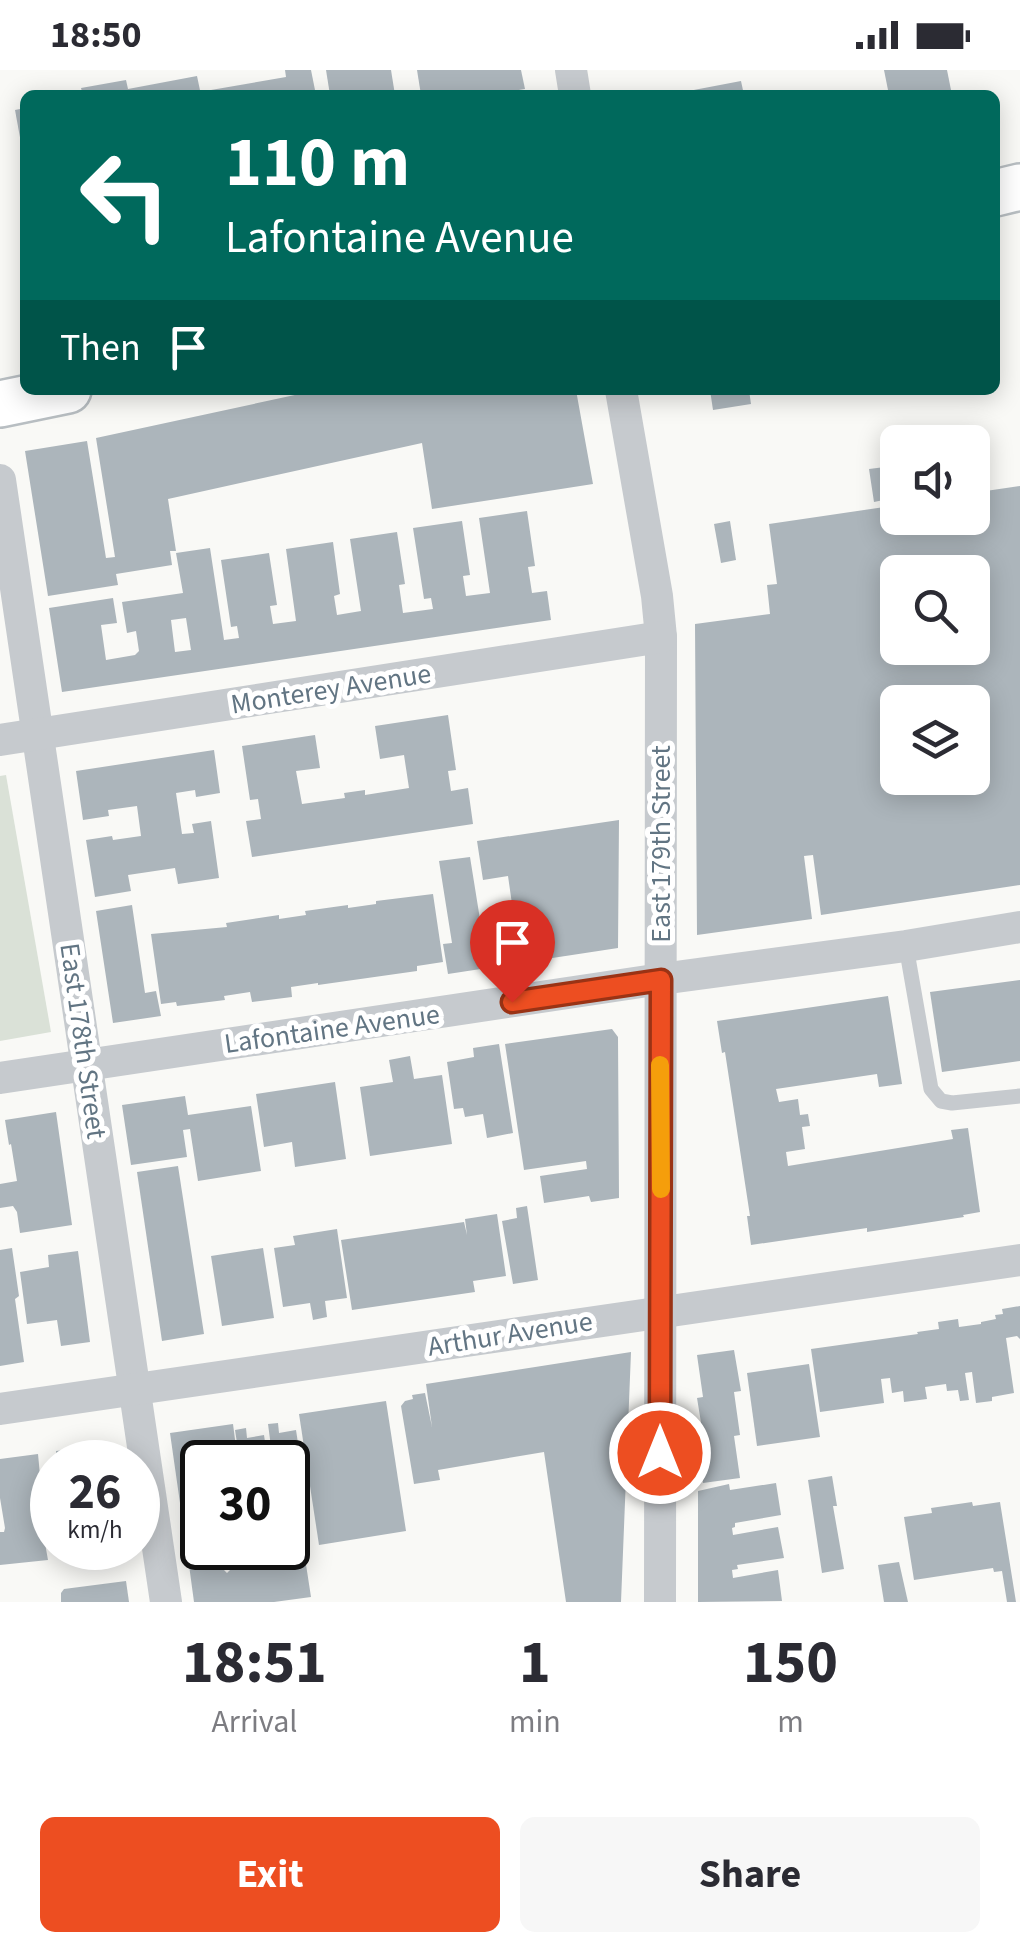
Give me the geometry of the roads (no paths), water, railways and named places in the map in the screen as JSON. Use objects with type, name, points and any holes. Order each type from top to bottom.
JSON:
[{"type":"main road","points":[[0,404],[44,395]]},
{"type":"street","name":"East 179th Street","points":[[622,395],[661,638],[660,1602]]},
{"type":"street","name":"East 178th Street","points":[[0,480],[166,1602]]},
{"type":"street","name":"Monterey Avenue","points":[[0,740],[661,638]]},
{"type":"street","name":"Lafontaine Avenue","points":[[0,1078],[1020,927]]},
{"type":"street","name":"Arthur Avenue","points":[[0,1409],[1020,1260]]},
{"type":"lane","points":[[906,946],[930,1089],[941,1101],[952,1103],[1020,1096]]}]
